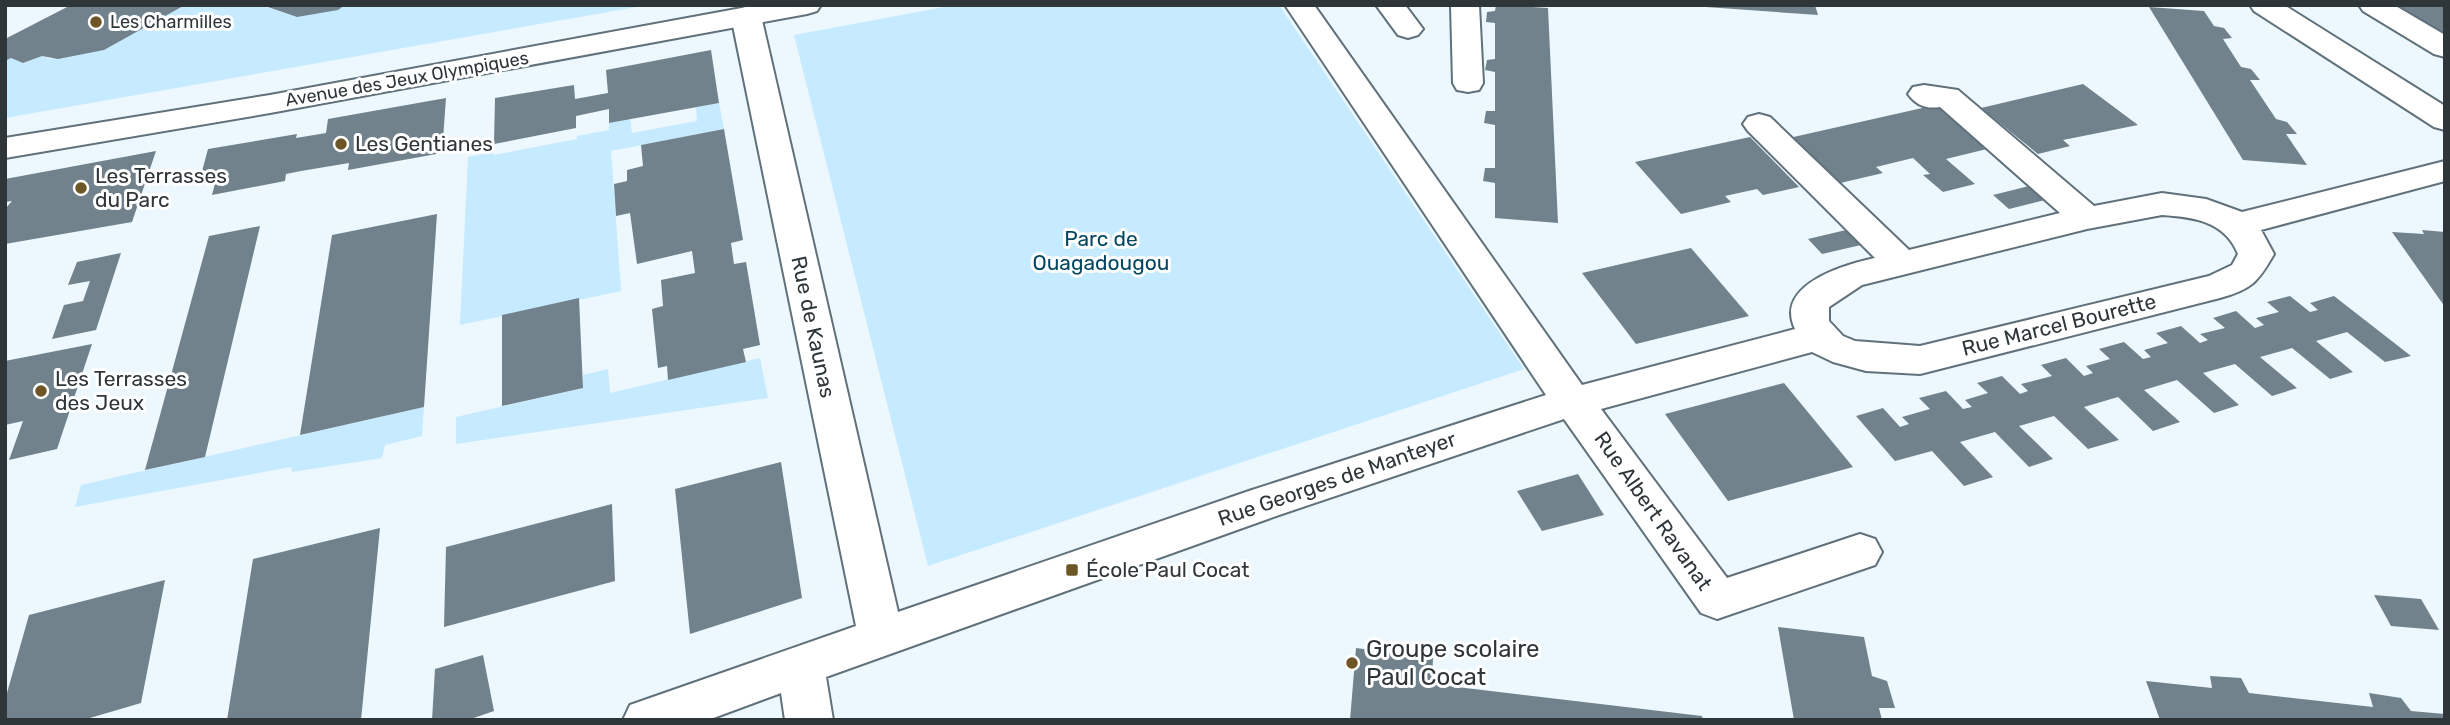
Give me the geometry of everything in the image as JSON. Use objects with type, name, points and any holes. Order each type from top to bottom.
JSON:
[{"type":"street","name":"Avenue des Jeux Olympiques","points":[[5,148],[270,104],[807,5]]},
{"type":"street","points":[[1299,5],[1540,358],[1573,402],[1817,337],[1807,317],[1810,302],[1818,294],[1850,276],[2087,218],[2162,204],[2209,211],[2239,224],[2445,171]]},
{"type":"street","points":[[1390,5],[1408,29]]},
{"type":"street","points":[[1465,5],[1468,83]]},
{"type":"street","points":[[2264,5],[2445,120]]},
{"type":"street","points":[[2373,5],[2445,48]]},
{"type":"street","name":"Rue de Kaunas","points":[[746,16],[881,637]]},
{"type":"street","points":[[1924,94],[1931,99],[1947,97],[2087,218]]},
{"type":"street","points":[[1759,124],[1901,263]]},
{"type":"street","name":"Rue Marcel Bourette","points":[[1817,337],[1840,352],[1882,360],[1920,360],[2220,286],[2245,273],[2256,254],[2248,233],[2239,224]]},
{"type":"street","name":"Rue Albert Ravanat","points":[[1573,402],[1600,434],[1717,600],[1860,552]]},
{"type":"street","name":"Rue Georges de Manteyer","points":[[647,720],[1264,503],[1513,419],[1573,402]]},
{"type":"street","points":[[801,664],[809,720]]},
{"type":"green space","points":[[185,5],[260,5],[297,17],[350,5],[648,5],[5,118],[5,61],[11,58],[23,63],[42,56],[50,59],[104,50]]},
{"type":"green space","name":"Parc de Ouagadougou","points":[[955,5],[1279,5],[1524,369],[928,566],[794,35]]},
{"type":"green space","points":[[719,103],[724,129],[611,151],[621,291],[460,325],[468,157],[493,152],[494,155],[577,139],[577,136],[609,130],[609,123],[630,119],[632,133],[697,121],[696,107]]},
{"type":"green space","points":[[760,358],[768,398],[456,444],[456,417],[583,388],[583,375],[608,369],[610,393]]},
{"type":"green space","points":[[424,407],[422,436],[385,445],[382,458],[292,472],[291,467],[75,507],[81,485]]},
{"type":"building","name":"Les Charmilles","points":[[71,5],[185,5],[104,50],[58,59],[42,56],[23,63],[11,58],[5,61],[5,39]]},
{"type":"building","name":"Les Charmilles","points":[[262,5],[345,5],[338,10],[297,17]]},
{"type":"building","points":[[1496,5],[1548,8],[1558,223],[1495,218],[1495,183],[1483,181],[1485,168],[1495,168],[1495,125],[1484,123],[1486,111],[1495,111],[1495,72],[1485,70],[1487,60],[1495,59],[1495,23],[1486,22],[1487,12],[1495,11]]},
{"type":"building","points":[[1815,5],[1818,15],[1706,7]]},
{"type":"building","points":[[2395,5],[2445,5],[2445,35]]},
{"type":"building","points":[[2149,7],[2204,11],[2214,26],[2224,28],[2232,38],[2223,39],[2241,67],[2251,69],[2260,80],[2250,80],[2276,119],[2287,122],[2297,134],[2286,134],[2307,165],[2243,160]]},
{"type":"building","points":[[711,50],[719,103],[609,123],[609,109],[576,116],[576,128],[494,144],[495,98],[574,85],[575,99],[608,93],[606,70]]},
{"type":"building","points":[[2083,84],[2138,125],[2063,140],[2070,146],[2038,154],[1981,108]]},
{"type":"building","name":"Les Gentianes","points":[[446,98],[442,153],[348,170],[349,163],[301,171],[286,174],[285,181],[212,195],[218,172],[201,175],[208,149],[297,134],[296,138],[326,133],[328,119]]},
{"type":"building","points":[[1940,104],[1991,148],[1946,159],[1975,184],[1943,192],[1923,175],[1930,174],[1913,158],[1876,167],[1883,173],[1836,184],[1789,138]]},
{"type":"building","points":[[724,129],[743,240],[731,243],[734,264],[746,262],[760,345],[743,349],[746,362],[668,380],[667,366],[658,368],[652,309],[663,306],[661,280],[695,273],[692,251],[637,264],[630,213],[616,216],[614,184],[627,181],[627,170],[643,166],[641,145]]},
{"type":"building","points":[[1750,137],[1799,187],[1763,195],[1757,189],[1725,196],[1731,202],[1681,214],[1635,162]]},
{"type":"building","name":"Les Terrasses du Parc","points":[[156,151],[132,222],[5,244],[5,209],[12,201],[5,202],[5,179]]},
{"type":"building","points":[[2029,186],[2045,200],[2009,209],[1993,195]]},
{"type":"building","points":[[437,214],[424,407],[300,435],[332,235]]},
{"type":"building","points":[[260,226],[205,457],[145,470],[209,236]]},
{"type":"building","points":[[1846,230],[1861,245],[1822,254],[1808,239]]},
{"type":"building","points":[[2422,230],[2445,232],[2445,307],[2392,232],[2424,234]]},
{"type":"building","points":[[1691,248],[1749,316],[1636,344],[1582,273]]},
{"type":"building","points":[[121,253],[96,330],[52,339],[64,305],[83,301],[90,281],[68,285],[77,262]]},
{"type":"building","points":[[2290,296],[2310,312],[2318,310],[2310,303],[2334,296],[2411,356],[2385,362],[2347,332],[2316,341],[2353,372],[2330,379],[2292,348],[2260,357],[2297,388],[2272,396],[2235,364],[2203,373],[2239,405],[2214,413],[2177,380],[2144,390],[2180,422],[2153,431],[2118,397],[2084,407],[2119,440],[2088,449],[2054,416],[2019,426],[2053,459],[2029,467],[1995,432],[1960,442],[1993,477],[1964,486],[1932,451],[1895,461],[1856,416],[1883,408],[1900,427],[1909,424],[1902,417],[1930,409],[1919,398],[1946,391],[1963,409],[1972,407],[1965,400],[1988,393],[1977,383],[2002,376],[2020,394],[2028,391],[2021,384],[2052,376],[2041,365],[2066,358],[2084,376],[2093,373],[2086,366],[2110,359],[2099,349],[2124,342],[2143,359],[2151,357],[2144,350],[2168,343],[2156,333],[2181,326],[2200,343],[2208,340],[2200,334],[2225,328],[2213,318],[2236,311],[2255,328],[2264,325],[2256,318],[2279,312],[2267,302]]},
{"type":"building","points":[[579,298],[583,388],[502,406],[502,315]]},
{"type":"building","name":"Les Terrasses des Jeux","points":[[92,344],[57,449],[9,460],[23,421],[5,425],[5,361]]},
{"type":"building","points":[[1784,383],[1853,467],[1728,501],[1665,414]]},
{"type":"building","points":[[781,462],[802,598],[690,634],[675,489]]},
{"type":"building","points":[[1578,474],[1604,515],[1542,531],[1517,491]]},
{"type":"building","points":[[612,504],[615,581],[444,627],[446,547]]},
{"type":"building","points":[[380,528],[361,720],[227,720],[253,559]]},
{"type":"building","points":[[165,580],[141,703],[83,720],[5,720],[5,700],[29,615]]},
{"type":"building","points":[[2374,595],[2421,599],[2439,630],[2391,626]]},
{"type":"building","points":[[1778,627],[1864,637],[1872,676],[1887,681],[1895,708],[1879,708],[1882,720],[1794,720]]},
{"type":"building","points":[[1356,648],[1433,658],[1432,684],[1702,716],[1703,720],[1350,720]]},
{"type":"building","points":[[483,655],[494,711],[468,720],[432,720],[435,669]]},
{"type":"building","points":[[2210,676],[2241,678],[2249,693],[2373,707],[2369,693],[2401,698],[2411,711],[2445,714],[2445,720],[2160,720],[2146,681],[2212,688]]},
{"type":"place","name":"Les Charmilles","points":[[96,22]]},
{"type":"place","name":"Les Gentianes","points":[[341,144]]},
{"type":"place","name":"Les Terrasses du Parc","points":[[81,188]]},
{"type":"place","name":"Les Terrasses des Jeux","points":[[41,391]]},
{"type":"place","name":"École Paul Cocat","points":[[1072,570]]},
{"type":"place","name":"Groupe scolaire Paul Cocat","points":[[1352,663]]}]
